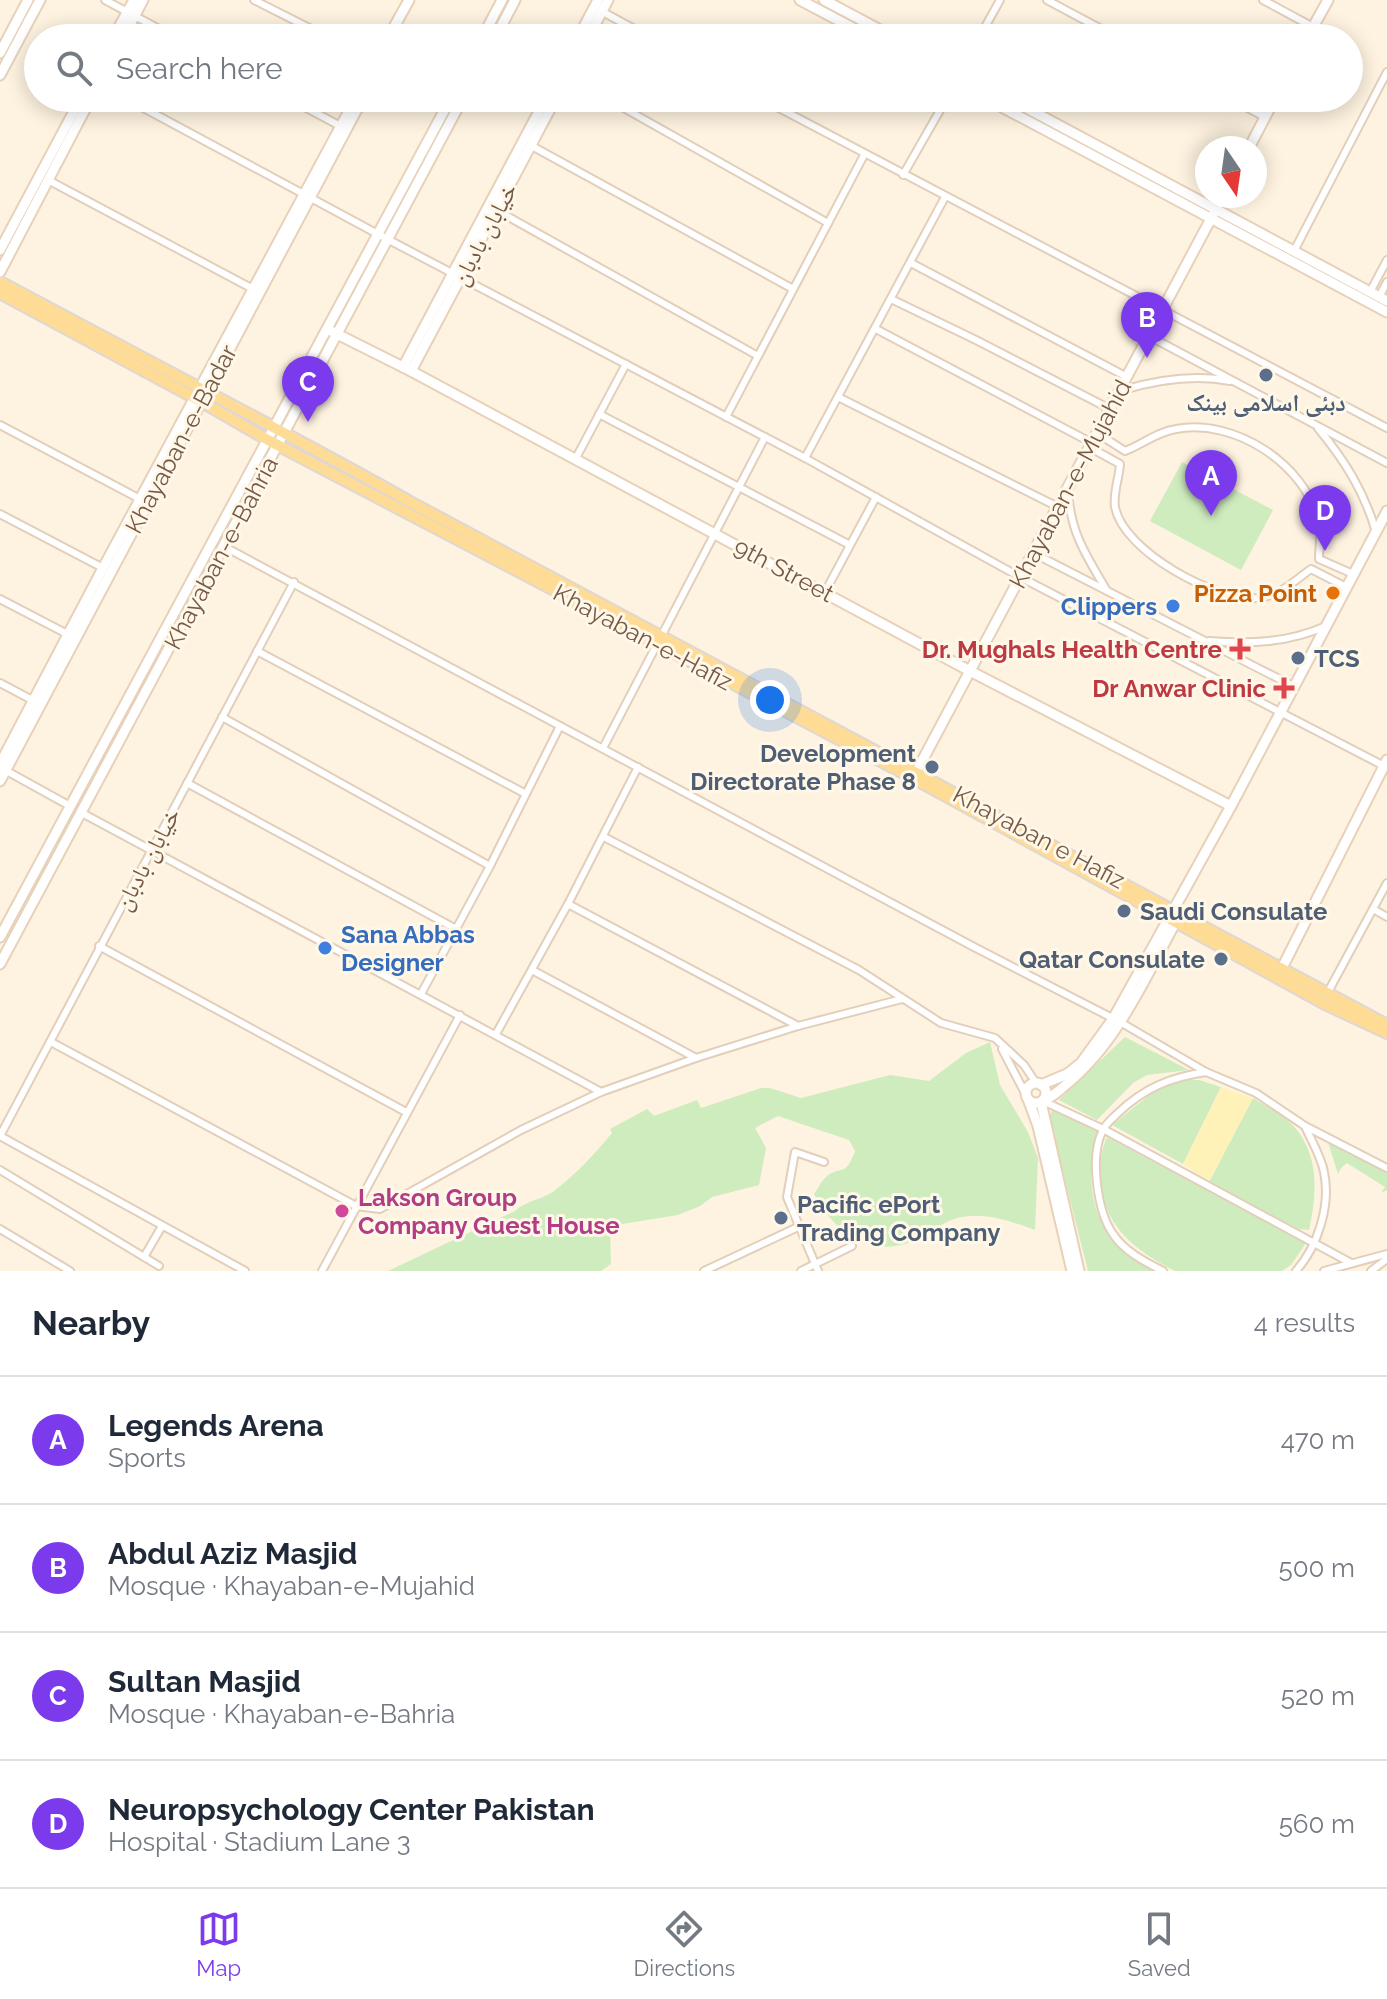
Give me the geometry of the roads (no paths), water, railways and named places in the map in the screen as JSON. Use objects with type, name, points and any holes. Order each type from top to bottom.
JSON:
[{"type":"main road","points":[[0,53],[4,38],[28,0]]},
{"type":"main road","points":[[27,24],[40,0]]},
{"type":"main road","points":[[128,24],[134,0]]},
{"type":"main road","points":[[124,24],[143,0]]},
{"type":"main road","points":[[397,24],[412,0]]},
{"type":"main road","points":[[401,24],[412,0]]},
{"type":"main road","points":[[489,24],[502,0]]},
{"type":"main road","points":[[502,24],[515,0]]},
{"type":"main road","points":[[587,24],[598,6],[608,0]]},
{"type":"main road","points":[[800,0],[845,24]]},
{"type":"main road","points":[[824,0],[869,24]]},
{"type":"main road","points":[[1315,24],[1328,0]]},
{"type":"main road","points":[[0,75],[24,30]]},
{"type":"main road","points":[[0,272],[75,112]]},
{"type":"main road","points":[[0,250],[83,112]]},
{"type":"main road","name":"Khayaban-e-Badar","points":[[344,128],[350,112]]},
{"type":"main road","name":"Khayaban-e-Badar","points":[[0,781],[2,768],[71,636],[354,112]]},
{"type":"main road","name":"Khayaban-e-Bahria","points":[[0,937],[119,716],[273,442],[285,432],[337,334],[444,112]]},
{"type":"main road","name":"Khayaban-e-Bahria","points":[[0,964],[223,546],[273,442],[274,426],[327,329],[455,112]]},
{"type":"main road","name":"خیابان بادبان","points":[[528,143],[540,112]]},
{"type":"main road","name":"خیابان بادبان","points":[[407,369],[492,208],[547,112]]},
{"type":"main road","points":[[1013,112],[1213,214],[1294,251],[1379,297]]},
{"type":"main road","points":[[1033,112],[1387,312]]},
{"type":"main road","points":[[1255,136],[1268,112]]},
{"type":"main road","name":"Khayaban-e-Badar","points":[[201,395],[253,289],[307,196]]},
{"type":"main road","name":"Khayaban-e-Mujahid","points":[[915,775],[1216,208]]},
{"type":"main road","name":"Khayaban-e-Hafiz","points":[[0,282],[201,395],[273,442],[915,775]]},
{"type":"main road","name":"Khayaban-e-Hafiz","points":[[0,293],[201,395],[274,426],[661,641]]},
{"type":"main road","name":"9th Street","points":[[327,329],[576,458],[970,671],[1231,806]]},
{"type":"main road","name":"Khayaban-e-Badar","points":[[71,636],[103,568],[144,500]]},
{"type":"main road","points":[[1027,1097],[1034,1103],[1051,1097],[1094,1060],[1175,916],[1387,511]]},
{"type":"main road","points":[[119,716],[130,722]]},
{"type":"main road","points":[[1282,968],[1386,764]]},
{"type":"main road","name":"Khayaban e Hafiz","points":[[915,775],[1175,916],[1329,991]]},
{"type":"main road","points":[[1175,916],[1327,1005],[1387,1036]]},
{"type":"main road","points":[[1329,991],[1387,1017]]},
{"type":"main road","points":[[1329,991],[1372,1021],[1387,1036]]},
{"type":"main road","points":[[1327,1005],[1387,1025]]},
{"type":"main road","points":[[1072,1271],[1038,1126],[1027,1097],[1029,1086],[1067,1074],[1081,1063],[1117,1020]]},
{"type":"main road","points":[[1039,1084],[1046,1092],[1042,1101],[1079,1271]]},
{"type":"street","points":[[105,0],[150,24]]},
{"type":"street","points":[[254,0],[301,24]]},
{"type":"street","points":[[987,24],[1000,0]]},
{"type":"street","points":[[1263,0],[1307,24]]},
{"type":"street","points":[[1050,1],[1092,24]]},
{"type":"street","points":[[598,6],[628,24]]},
{"type":"street","points":[[1294,251],[1387,72]]},
{"type":"street","points":[[151,112],[805,458],[1020,577],[1386,764]]},
{"type":"street","points":[[314,112],[344,128]]},
{"type":"street","points":[[631,112],[828,223]]},
{"type":"street","points":[[786,112],[1387,428]]},
{"type":"street","points":[[903,175],[939,112]]},
{"type":"street","points":[[1256,112],[1265,117]]},
{"type":"street","points":[[528,143],[793,289]]},
{"type":"street","points":[[726,417],[864,155]]},
{"type":"street","points":[[44,178],[253,289]]},
{"type":"street","points":[[805,458],[945,197]]},
{"type":"street","points":[[492,208],[758,356]]},
{"type":"street","points":[[1379,297],[1387,260]]},
{"type":"street","points":[[911,263],[1127,377]]},
{"type":"street","points":[[1379,297],[1387,282]]},
{"type":"street","points":[[891,299],[1111,407],[1123,390],[1152,381],[1212,378],[1237,383]]},
{"type":"street","points":[[876,329],[1120,464],[1114,495],[1115,508],[1128,535],[1154,556],[1186,575],[1215,590],[1245,598],[1274,594],[1292,585],[1310,569],[1346,587]]},
{"type":"street","points":[[1149,336],[1387,463]]},
{"type":"street","points":[[576,458],[626,364]]},
{"type":"street","points":[[838,397],[1058,507]]},
{"type":"street","points":[[599,414],[850,545]]},
{"type":"street","points":[[0,425],[144,500]]},
{"type":"street","points":[[1316,425],[1353,475],[1376,532]]},
{"type":"street","points":[[1097,433],[1128,451],[1145,440],[1179,428],[1220,431],[1253,444],[1281,463],[1304,485],[1319,522],[1319,559],[1353,574]]},
{"type":"street","points":[[603,748],[765,437]]},
{"type":"street","points":[[1110,457],[1117,447]]},
{"type":"street","points":[[1067,488],[1069,512],[1080,547],[1107,591]]},
{"type":"street","points":[[825,592],[876,497]]},
{"type":"street","points":[[0,514],[103,568]]},
{"type":"street","points":[[223,546],[1117,1020],[1206,1072],[1256,1093],[1305,1126],[1387,1168]]},
{"type":"street","points":[[1033,553],[1293,686]]},
{"type":"street","points":[[1332,579],[1338,567]]},
{"type":"street","name":"خیابان بادبان","points":[[0,1136],[294,582]]},
{"type":"street","points":[[0,599],[71,636]]},
{"type":"street","points":[[1205,641],[1253,644],[1290,639],[1326,626]]},
{"type":"street","points":[[257,651],[524,793]]},
{"type":"street","points":[[0,683],[37,702]]},
{"type":"street","points":[[222,717],[490,866]]},
{"type":"street","points":[[421,994],[560,726]]},
{"type":"street","points":[[496,1034],[604,837],[638,767]]},
{"type":"street","points":[[2,768],[70,806]]},
{"type":"street","points":[[187,783],[456,929]]},
{"type":"street","points":[[82,813],[601,1092]]},
{"type":"street","points":[[604,837],[859,970],[941,1023],[987,1034],[1024,1065],[1039,1084]]},
{"type":"street","points":[[1329,991],[1387,883]]},
{"type":"street","points":[[568,904],[798,1026]]},
{"type":"street","points":[[1373,909],[1387,917]]},
{"type":"street","points":[[99,946],[406,1112]]},
{"type":"street","points":[[532,970],[696,1058]]},
{"type":"street","points":[[51,1042],[356,1206],[380,1209],[521,1130],[601,1092],[798,1026],[902,999]]},
{"type":"street","points":[[322,1271],[460,1015]]},
{"type":"street","points":[[1001,1046],[1027,1097]]},
{"type":"street","points":[[1163,1271],[1122,1245],[1112,1233],[1100,1202],[1096,1173],[1099,1145],[1103,1129],[1152,1086],[1187,1074],[1206,1072]]},
{"type":"street","points":[[1042,1101],[1103,1129],[1351,1263]]},
{"type":"street","points":[[1296,1271],[1314,1242],[1325,1206],[1321,1162],[1305,1126]]},
{"type":"street","points":[[0,1136],[245,1271]]},
{"type":"street","points":[[816,1268],[787,1197],[795,1152],[824,1162]]},
{"type":"street","points":[[0,1170],[159,1266]]},
{"type":"street","points":[[144,1257],[162,1226]]},
{"type":"street","points":[[704,1271],[798,1227]]},
{"type":"street","points":[[0,1229],[70,1271]]},
{"type":"street","points":[[801,1271],[816,1268],[852,1246]]},
{"type":"street","points":[[1324,1271],[1387,1257]]},
{"type":"street","points":[[1371,1271],[1387,1257]]},
{"type":"place","name":"Abdul Aziz Masjid","points":[[1147,358]]},
{"type":"place","name":"دبئی اسلامی بینک","points":[[1266,375]]},
{"type":"place","name":"Sultan Masjid","points":[[308,422]]},
{"type":"place","name":"Legends Arena","points":[[1211,516]]},
{"type":"place","name":"Neuropsychology Center Pakistan","points":[[1325,551]]},
{"type":"place","name":"Pizza Point","points":[[1333,593]]},
{"type":"place","name":"Clippers","points":[[1173,606]]},
{"type":"place","name":"Dr. Mughals Health Centre","points":[[1240,649]]},
{"type":"place","name":"TCS","points":[[1298,658]]},
{"type":"place","name":"Dr Anwar Clinic","points":[[1284,688]]},
{"type":"place","name":"Development Directorate Phase 8","points":[[932,767]]},
{"type":"place","name":"Saudi Consulate","points":[[1124,911]]},
{"type":"place","name":"Sana Abbas Designer","points":[[325,948]]},
{"type":"place","name":"Qatar Consulate","points":[[1221,959]]},
{"type":"place","name":"Lakson Group Company Guest House","points":[[342,1211]]},
{"type":"place","name":"Pacific ePort Trading Company","points":[[781,1218]]}]
